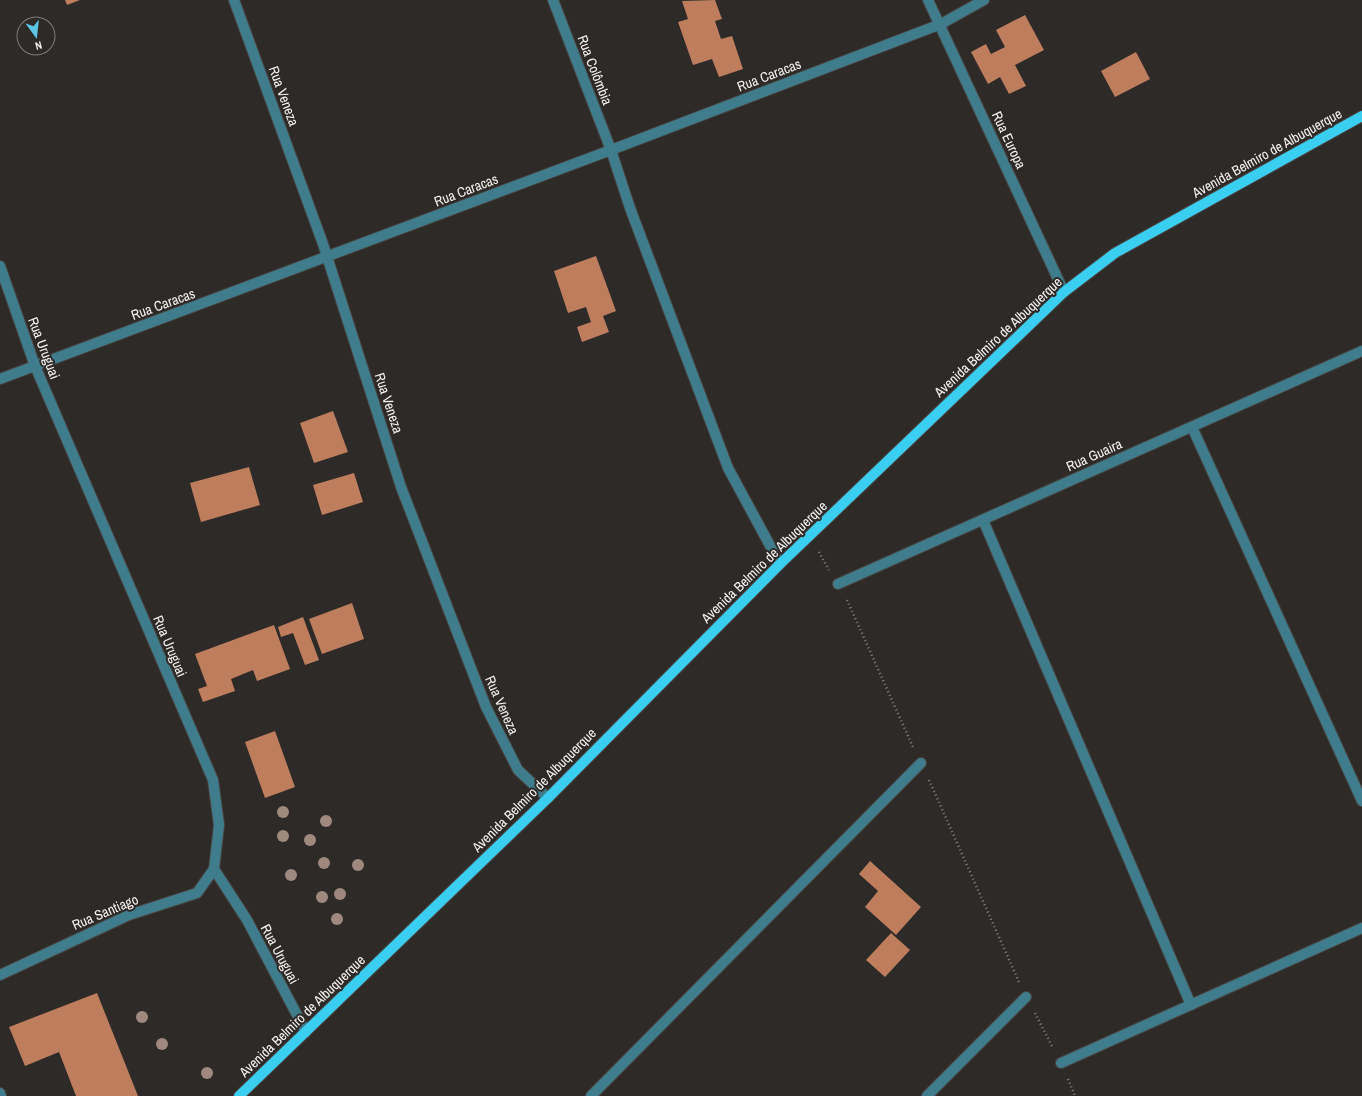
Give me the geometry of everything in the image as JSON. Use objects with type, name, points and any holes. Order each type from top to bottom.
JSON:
[{"type":"main road","name":"Avenida Belmiro de Albuquerque","points":[[239,1096],[548,798],[780,564],[1064,292],[1115,253],[1362,116]]},
{"type":"street","name":"Rua Veneza","points":[[234,0],[327,257],[401,487],[486,707],[518,770],[548,798]]},
{"type":"street","name":"Rua Colômbia","points":[[553,0],[611,150],[630,208],[728,468],[780,564]]},
{"type":"street","name":"Rua Europa","points":[[928,0],[1064,292]]},
{"type":"street","name":"Rua Caracas","points":[[0,379],[611,150],[940,24],[984,0]]},
{"type":"street","name":"Rua Uruguai","points":[[0,266],[35,366],[213,780],[219,825],[214,869],[246,920],[306,1032]]},
{"type":"street","name":"Rua Guaira","points":[[838,584],[1362,351]]},
{"type":"street","points":[[1192,427],[1362,801]]},
{"type":"street","points":[[983,520],[1191,1005]]},
{"type":"street","points":[[591,1096],[921,763]]},
{"type":"street","name":"Rua Santiago","points":[[0,975],[129,915],[197,893],[214,869]]},
{"type":"street","points":[[1061,1063],[1362,928]]},
{"type":"street","points":[[927,1096],[1026,996]]},
{"type":"path","points":[[809,536],[847,600],[1026,996],[1061,1063],[1075,1096]]},
{"type":"building","points":[[65,0],[80,0],[67,5]]},
{"type":"building","points":[[715,0],[722,19],[715,21],[721,39],[732,36],[743,69],[719,77],[712,59],[693,65],[678,22],[688,19],[682,1]]},
{"type":"building","points":[[1025,15],[1044,50],[1015,65],[1026,86],[1009,94],[1000,77],[988,84],[971,52],[986,44],[991,54],[1005,47],[996,30]]},
{"type":"building","points":[[1136,52],[1150,79],[1115,97],[1101,71]]},
{"type":"building","points":[[596,256],[616,311],[603,316],[609,332],[582,342],[577,327],[591,322],[586,307],[568,313],[554,271]]},
{"type":"building","points":[[333,411],[348,452],[314,463],[300,423]]},
{"type":"building","points":[[249,467],[260,505],[201,522],[190,483]]},
{"type":"building","points":[[354,473],[363,502],[322,515],[313,485]]},
{"type":"building","points":[[352,603],[364,639],[322,654],[309,619]]},
{"type":"building","points":[[303,617],[319,660],[305,665],[293,633],[281,637],[278,627]]},
{"type":"building","points":[[274,625],[290,669],[257,681],[253,670],[231,679],[235,691],[203,702],[198,689],[207,686],[195,654]]},
{"type":"building","points":[[275,731],[295,787],[265,798],[245,742]]},
{"type":"building","points":[[870,861],[921,907],[896,935],[865,907],[878,891],[859,874]]},
{"type":"building","points":[[891,933],[910,950],[885,977],[866,960]]},
{"type":"building","points":[[97,993],[138,1096],[76,1096],[59,1052],[25,1066],[9,1027]]}]
